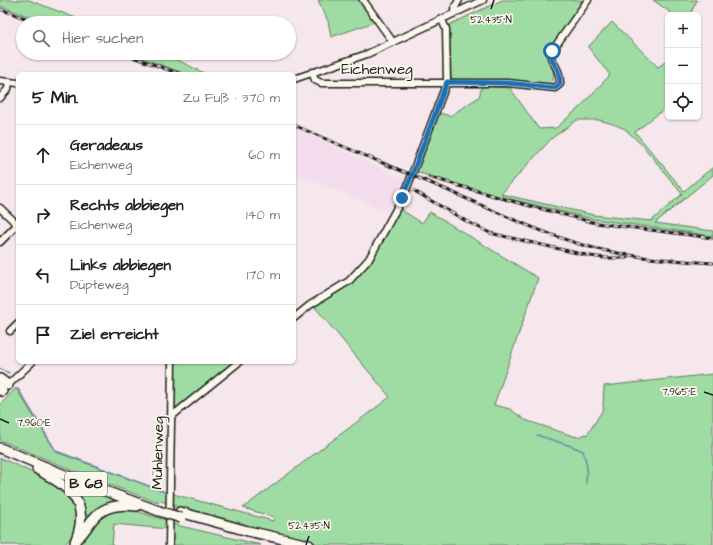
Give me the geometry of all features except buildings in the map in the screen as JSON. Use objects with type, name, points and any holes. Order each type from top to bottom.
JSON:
[{"type":"highway","points":[[0,379],[3,388]]},
{"type":"highway","name":"B 68","points":[[0,443],[156,508]]},
{"type":"highway","name":"B 68","points":[[0,448],[22,458],[156,508],[284,545]]},
{"type":"highway","name":"B 68","points":[[22,458],[61,484],[77,501],[81,520],[80,530],[73,543]]},
{"type":"highway","name":"B 68","points":[[73,543],[83,533],[93,518],[103,510],[115,506],[156,508]]},
{"type":"highway","name":"B 68","points":[[180,515],[309,545]]},
{"type":"street","points":[[363,0],[393,42]]},
{"type":"street","points":[[455,13],[454,9],[459,0]]},
{"type":"street","points":[[296,78],[367,54],[483,0]]},
{"type":"street","name":"Eichenweg","points":[[312,72],[315,80],[321,82],[508,83],[550,87],[558,86],[560,84],[560,80],[557,68],[550,54],[588,0]]},
{"type":"street","points":[[296,316],[310,305],[349,281],[369,259],[404,193],[447,82],[446,29],[442,20]]},
{"type":"street","points":[[0,81],[16,83]]},
{"type":"street","points":[[0,98],[8,89],[9,82]]},
{"type":"street","points":[[0,208],[16,223]]},
{"type":"street","points":[[0,242],[16,227]]},
{"type":"street","points":[[10,331],[16,325]]},
{"type":"street","points":[[3,388],[30,364]]},
{"type":"street","name":"Mühlenweg","points":[[169,545],[172,364]]},
{"type":"street","points":[[172,416],[237,364]]},
{"type":"shaded area","points":[[296,129],[404,179],[388,211],[296,174]]},
{"type":"green space","points":[[0,0],[29,0],[71,16],[28,16],[0,6]]},
{"type":"green space","points":[[318,0],[360,0],[375,22],[331,37],[328,21]]},
{"type":"green space","points":[[502,0],[582,0],[577,10],[548,51],[553,71],[552,83],[508,80],[451,79],[449,25]]},
{"type":"green space","points":[[653,0],[697,0],[691,12],[670,12]]},
{"type":"green space","points":[[612,22],[658,67],[665,62],[665,108],[635,132],[684,191],[713,167],[713,175],[655,223],[713,231],[713,236],[593,219],[498,196],[416,172],[420,158],[422,159],[440,113],[450,116],[479,97],[482,86],[510,88],[539,129],[556,128],[581,106],[610,75],[588,47]],"holes":[[[577,120],[599,120],[625,129],[643,146],[682,194],[651,221],[594,215],[501,194],[552,138]]]},
{"type":"green space","points":[[148,60],[177,60],[202,72],[181,72]]},
{"type":"green space","points":[[400,209],[422,223],[430,212],[538,278],[494,405],[510,409],[525,420],[579,437],[586,434],[587,435],[604,408],[604,386],[713,374],[713,545],[323,545],[269,533],[180,509],[173,504],[173,494],[273,521],[274,517],[243,508],[390,397],[314,306],[350,283],[369,265]]},
{"type":"green space","points":[[175,364],[233,364],[174,412]]},
{"type":"green space","points":[[16,388],[56,452],[167,493],[167,502],[154,501],[89,477],[0,440],[0,405]]},
{"type":"green space","points":[[0,458],[37,475],[50,483],[70,501],[75,512],[76,524],[72,536],[64,545],[5,545],[0,543]]},
{"type":"green space","points":[[56,477],[124,502],[115,503],[82,533],[84,520]]},
{"type":"green space","points":[[119,510],[133,510],[168,521],[168,529],[114,524],[112,545],[79,545],[100,519]]},
{"type":"green space","points":[[172,524],[261,545],[171,545]]},
{"type":"waterway","points":[[0,369],[9,373]]},
{"type":"waterway","points":[[18,389],[56,451],[165,492]]},
{"type":"waterway","points":[[537,435],[583,451],[587,466],[586,483]]},
{"type":"railway","points":[[0,9],[20,16]]},
{"type":"railway","points":[[141,60],[174,72]]},
{"type":"railway","points":[[296,126],[512,219],[579,244],[628,255],[713,263]]},
{"type":"railway","points":[[429,177],[515,202],[596,223],[713,238]]},
{"type":"railway","points":[[411,189],[490,233],[590,256],[627,258]]},
{"type":"route","points":[[402,198],[447,82],[508,83],[555,88],[560,84],[560,80],[557,68],[551,58],[550,54],[552,51]]}]
